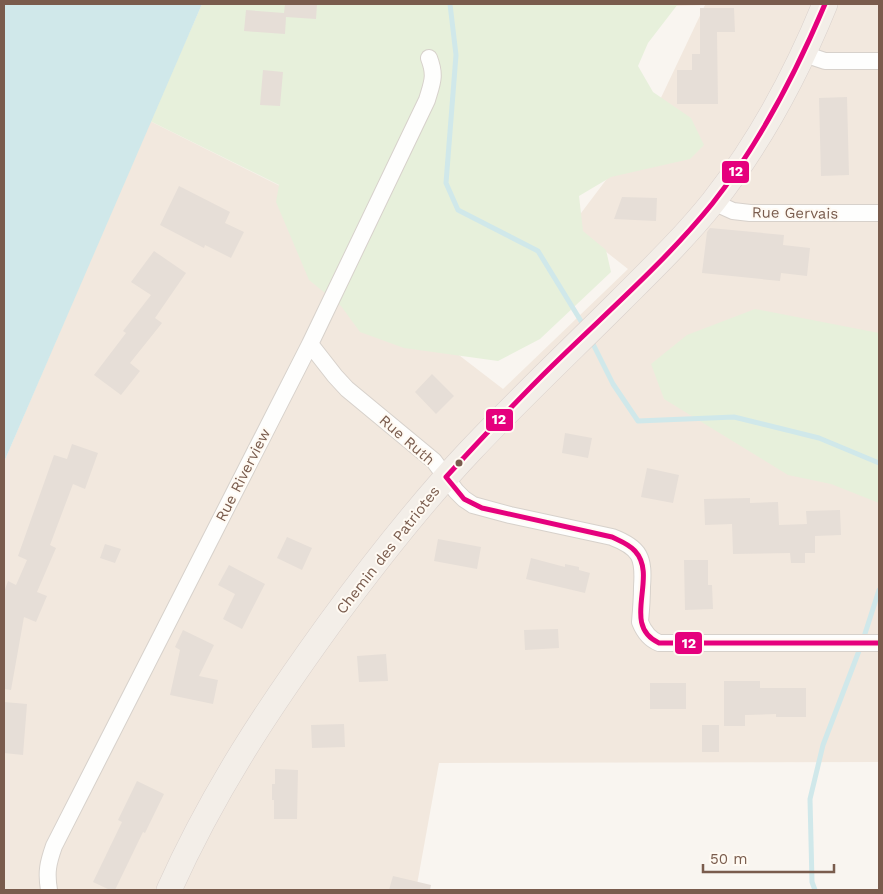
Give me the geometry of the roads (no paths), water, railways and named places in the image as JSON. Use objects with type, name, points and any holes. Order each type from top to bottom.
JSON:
[{"type":"main road","name":"Chemin des Patriotes","points":[[169,890],[218,792],[266,714],[379,559],[446,477],[513,406],[671,250],[713,202],[779,104],[804,54],[825,4]]},
{"type":"street","points":[[804,54],[825,61],[879,61]]},
{"type":"street","name":"Rue Riverview","points":[[49,890],[46,875],[48,862],[54,846],[310,344],[427,100],[434,70],[429,58]]},
{"type":"street","name":"Rue Gervais","points":[[713,202],[733,211],[750,213],[879,213]]},
{"type":"street","name":"Rue Ruth","points":[[310,344],[334,376],[434,461],[464,499],[472,504],[502,513],[612,536],[631,546],[638,553],[644,566],[640,622],[652,640],[659,643],[879,643]]},
{"type":"water","points":[[4,4],[202,4],[4,462]]},
{"type":"waterway","points":[[450,4],[456,55],[446,183],[458,210],[538,251],[584,326]]},
{"type":"waterway","points":[[591,340],[613,384],[638,421],[734,417],[819,438],[879,463]]},
{"type":"waterway","points":[[815,890],[812,882],[810,799],[823,745],[862,643],[879,590]]}]
